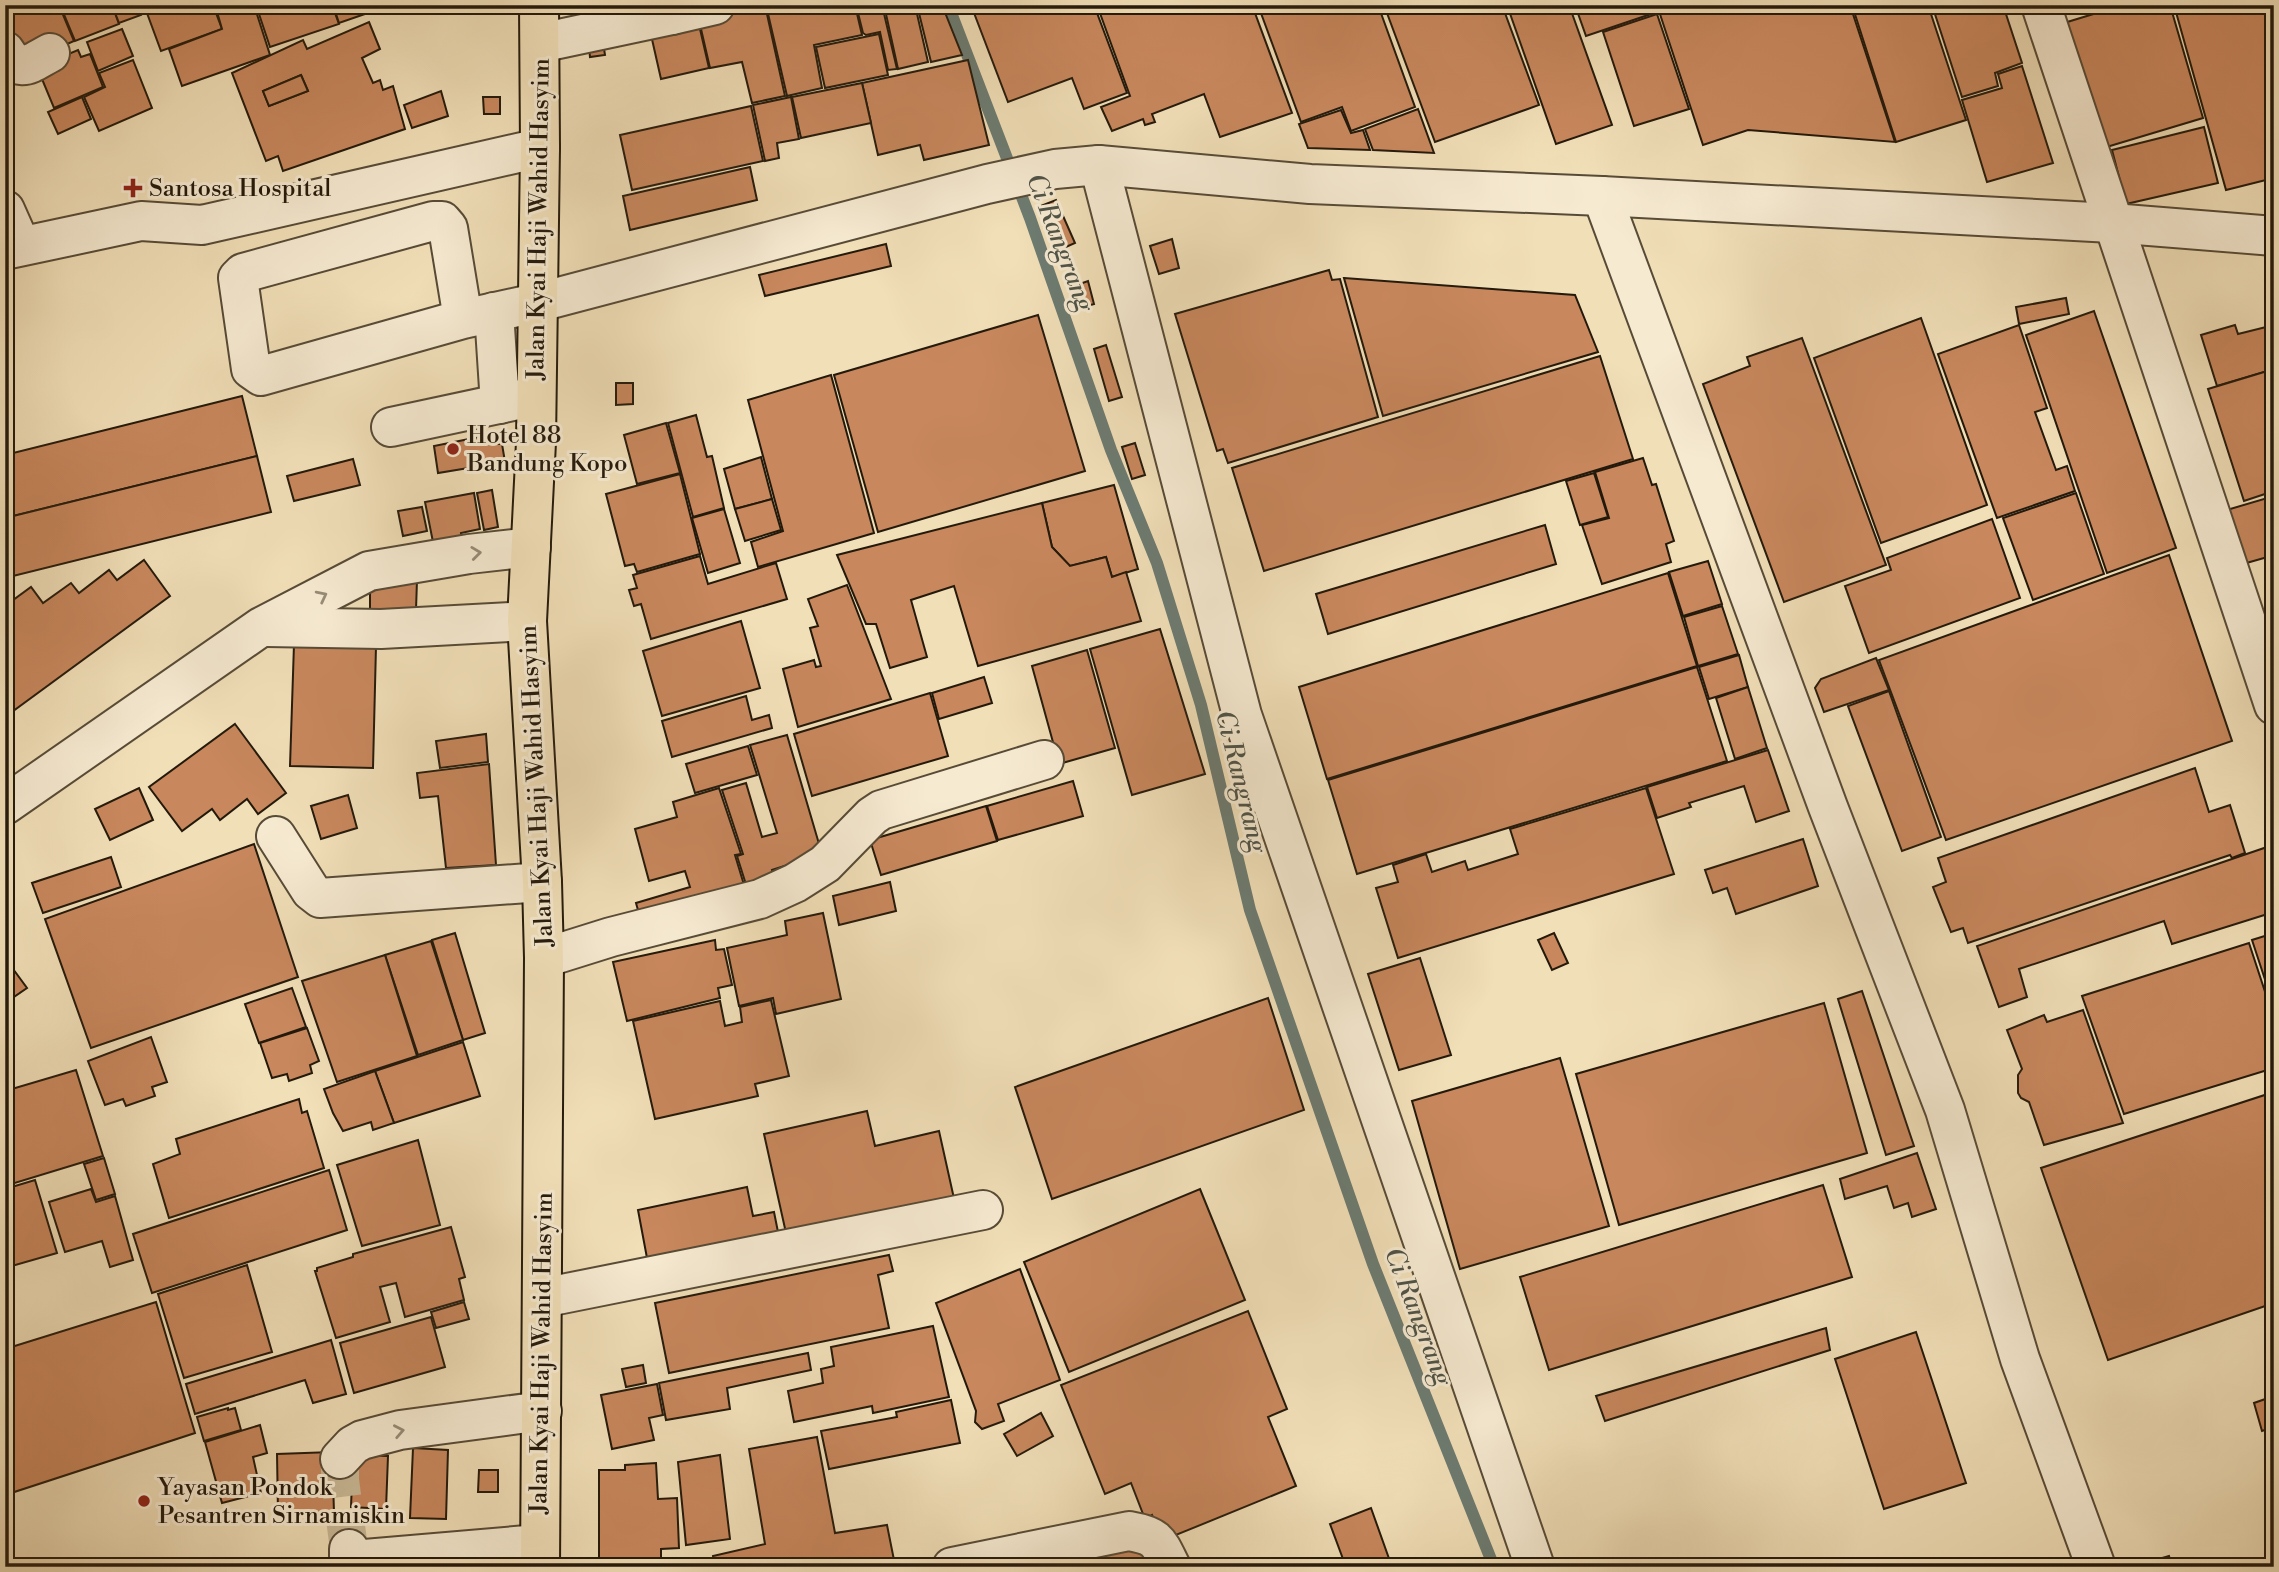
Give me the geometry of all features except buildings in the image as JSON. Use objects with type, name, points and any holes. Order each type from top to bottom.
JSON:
[{"type":"main road","name":"Jalan Kyai Haji Wahid Hasyim","points":[[539,5],[540,148],[536,303],[518,400],[531,547],[527,621],[544,958],[540,1555]]},
{"type":"street","points":[[540,44],[674,10],[715,5]]},
{"type":"street","points":[[2041,5],[2274,705]]},
{"type":"street","points":[[5,51],[15,65],[20,66],[30,64],[50,53]]},
{"type":"street","points":[[5,210],[13,248],[141,221],[202,225],[540,148]]},
{"type":"street","points":[[391,427],[518,400],[478,315],[448,228],[442,221],[433,221],[243,273],[239,278],[251,369],[261,376],[478,315],[536,303],[987,184],[1042,172],[1099,165],[1310,184],[1602,196],[2112,223],[2274,236]]},
{"type":"street","points":[[1099,165],[1242,715],[1535,1567]]},
{"type":"street","points":[[1602,196],[1828,807],[1945,1110],[2020,1359],[2096,1567]]},
{"type":"street","points":[[5,805],[261,627],[369,571],[469,554],[531,547]]},
{"type":"street","points":[[261,627],[380,629],[527,621]]},
{"type":"street","points":[[544,958],[611,937],[760,899],[795,883],[825,864],[881,810],[1044,760]]},
{"type":"street","points":[[276,836],[311,891],[320,898],[542,881]]},
{"type":"street","points":[[542,1298],[983,1210]]},
{"type":"street","points":[[340,1460],[353,1445],[387,1433],[542,1411]]},
{"type":"street","points":[[952,1567],[1129,1531],[1148,1534],[1158,1542],[1171,1567]]},
{"type":"street","points":[[349,1549],[349,1557],[353,1560],[540,1555]]},
{"type":"waterway","name":"Ci Rangrang","points":[[948,5],[1030,218],[1111,450],[1157,563],[1201,705],[1250,910],[1373,1264],[1494,1567]]},
{"type":"tunnel","points":[[340,1459],[349,1549]]},
{"type":"place","name":"Santosa Hospital","points":[[133,188]]},
{"type":"place","name":"Hotel 88 Bandung Kopo","points":[[453,449]]},
{"type":"place","name":"Yayasan Pondok Pesantren Sirnamiskin","points":[[144,1501]]}]
